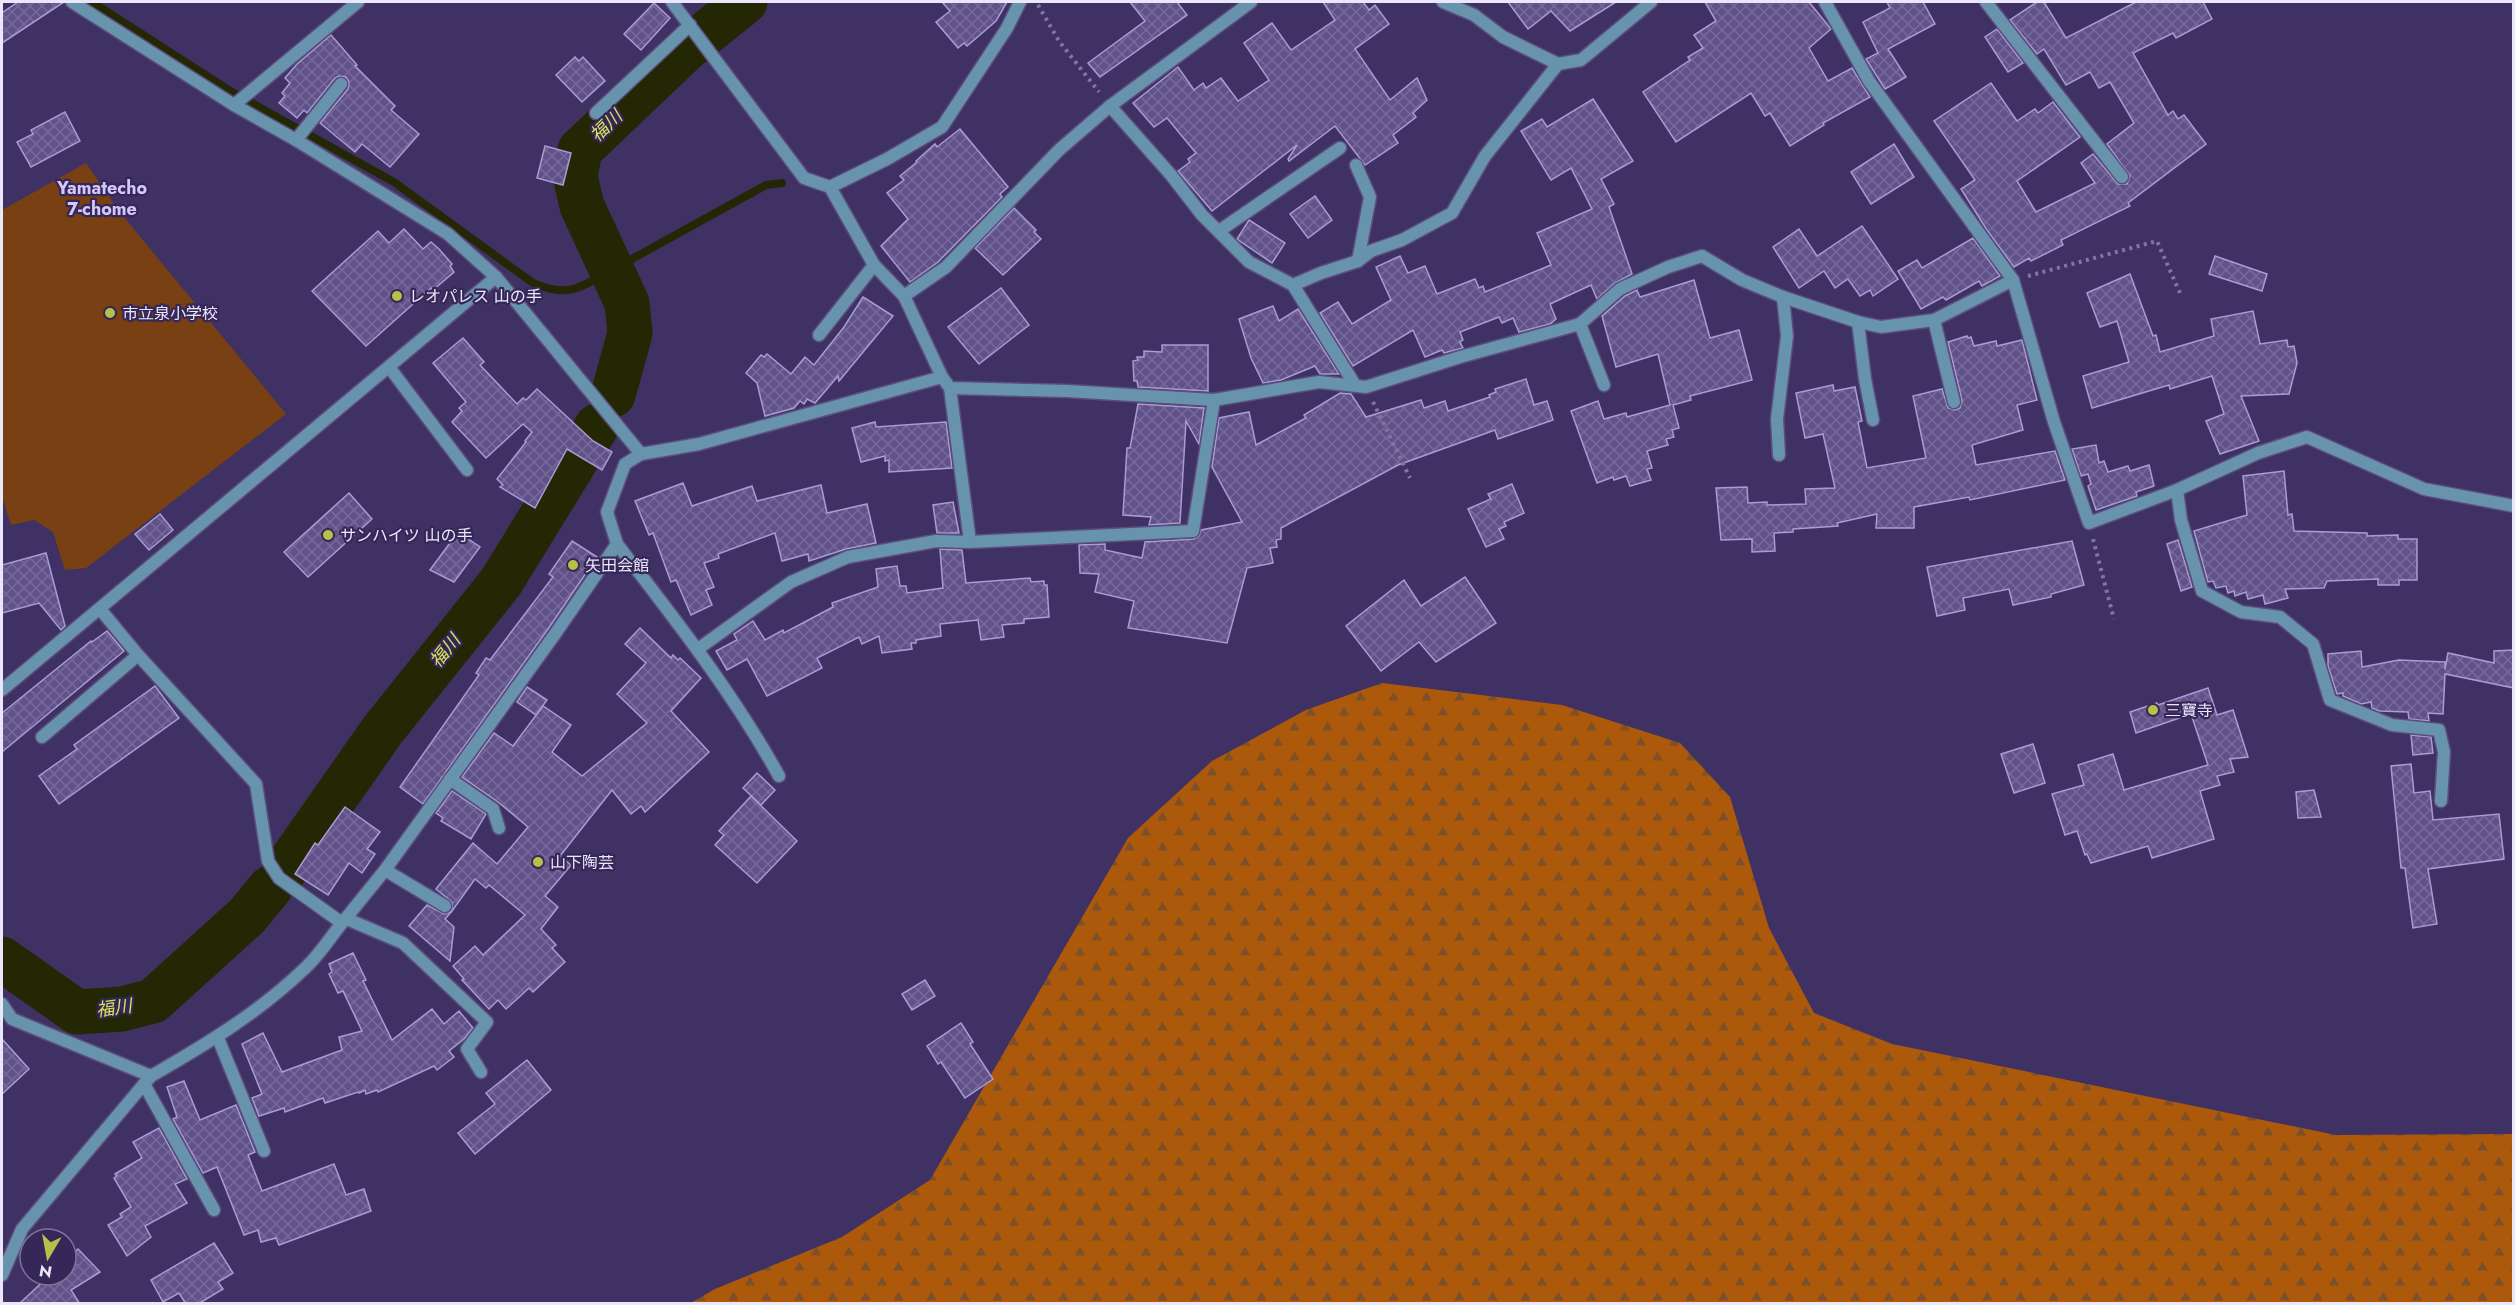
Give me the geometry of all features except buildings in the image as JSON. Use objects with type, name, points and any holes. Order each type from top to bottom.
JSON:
[{"type":"street","points":[[72,2],[301,134],[448,234],[496,277],[641,454]]},
{"type":"street","points":[[240,100],[358,2]]},
{"type":"street","points":[[672,2],[804,178],[830,187],[874,265],[904,296],[942,377],[950,388],[970,542]]},
{"type":"street","points":[[830,187],[887,159],[942,127],[983,66],[1020,2]]},
{"type":"street","points":[[904,296],[946,267],[1059,150],[1110,106],[1251,2]]},
{"type":"street","points":[[1443,2],[1473,15],[1503,37],[1558,64],[1581,60],[1651,2]]},
{"type":"street","points":[[1825,2],[1869,81],[2013,280],[2054,422],[2089,523],[2177,490],[2258,453],[2307,437],[2424,489],[2514,506]]},
{"type":"street","points":[[1986,2],[2122,177]]},
{"type":"street","points":[[596,113],[692,28]]},
{"type":"street","points":[[1293,285],[1358,261],[1371,251],[1402,240],[1452,213],[1485,156],[1558,64]]},
{"type":"street","points":[[301,134],[341,84]]},
{"type":"street","points":[[1110,106],[1202,214],[1249,262],[1293,285],[1360,386]]},
{"type":"street","points":[[1219,231],[1340,148]]},
{"type":"street","points":[[1356,165],[1370,197],[1358,261]]},
{"type":"street","points":[[950,388],[1068,391],[1214,400],[1319,382],[1360,386],[1580,324],[1620,289],[1668,267],[1702,256],[1742,280],[1783,297],[1858,322],[1881,327],[1934,320],[2013,280]]},
{"type":"street","points":[[819,335],[874,265]]},
{"type":"street","points":[[2,690],[496,277]]},
{"type":"street","points":[[1779,455],[1777,419],[1787,336],[1783,297]]},
{"type":"street","points":[[1934,320],[1953,402]]},
{"type":"street","points":[[1858,322],[1873,420]]},
{"type":"street","points":[[1580,324],[1604,385]]},
{"type":"street","points":[[389,367],[466,470]]},
{"type":"street","points":[[779,777],[753,729],[698,649],[617,544],[607,512],[625,464],[641,454],[699,444],[942,377]]},
{"type":"street","points":[[698,649],[791,582],[848,557],[936,541],[970,542],[1193,531],[1214,400]]},
{"type":"street","points":[[2177,490],[2181,520],[2202,591],[2241,612],[2280,617],[2313,644],[2330,700],[2392,725],[2439,730],[2444,752],[2441,801]]},
{"type":"street","points":[[2,1275],[22,1229],[148,1080],[218,1038],[305,969],[385,870],[617,544]]},
{"type":"street","points":[[100,609],[138,655],[256,784],[268,861],[279,878],[345,921],[403,943],[487,1022],[467,1048],[481,1072]]},
{"type":"street","points":[[42,737],[138,655]]},
{"type":"street","points":[[450,779],[493,809],[499,828]]},
{"type":"street","points":[[385,870],[445,906]]},
{"type":"street","points":[[2,1004],[12,1019],[148,1080],[214,1210]]},
{"type":"street","points":[[2,1028],[12,1019]]},
{"type":"street","points":[[218,1038],[264,1151]]},
{"type":"path","points":[[1036,2],[1059,41],[1110,106]]},
{"type":"path","points":[[2013,280],[2157,241],[2180,293]]},
{"type":"path","points":[[1360,386],[1410,478]]},
{"type":"path","points":[[2089,523],[2114,619]]},
{"type":"shaded area","name":"市立泉小学校","points":[[86,163],[119,211],[286,414],[86,568],[65,570],[53,532],[34,520],[11,525],[2,497],[2,210]]},
{"type":"green space","points":[[1382,683],[1562,705],[1680,743],[1730,797],[1769,928],[1814,1013],[1892,1044],[2336,1135],[2513,1134],[2513,1303],[689,1304],[715,1289],[842,1237],[930,1180],[1128,838],[1212,761],[1306,710]]},
{"type":"waterway","points":[[92,2],[232,92],[394,182],[533,283],[553,289],[569,290],[585,285],[603,275]]},
{"type":"waterway","name":"福川","points":[[613,395],[630,333],[627,303],[582,206],[575,176],[580,150],[685,50],[745,2]]},
{"type":"waterway","points":[[621,265],[766,185],[782,183]]},
{"type":"waterway","name":"福川","points":[[284,871],[382,731],[501,582],[597,426]]},
{"type":"waterway","name":"福川","points":[[2,959],[77,1012],[122,1009],[153,1001],[247,916],[270,888]]},
{"type":"place","name":"レオパレス 山の手","points":[[397,296]]},
{"type":"place","name":"市立泉小学校","points":[[110,313]]},
{"type":"place","name":"サンハイツ 山の手","points":[[328,535]]},
{"type":"place","name":"矢田会館","points":[[573,565]]},
{"type":"place","name":"三寶寺","points":[[2153,710]]},
{"type":"place","name":"山下陶芸","points":[[538,862]]},
{"type":"district","name":"Yamatecho 7-chome","points":[[102,198]]}]
